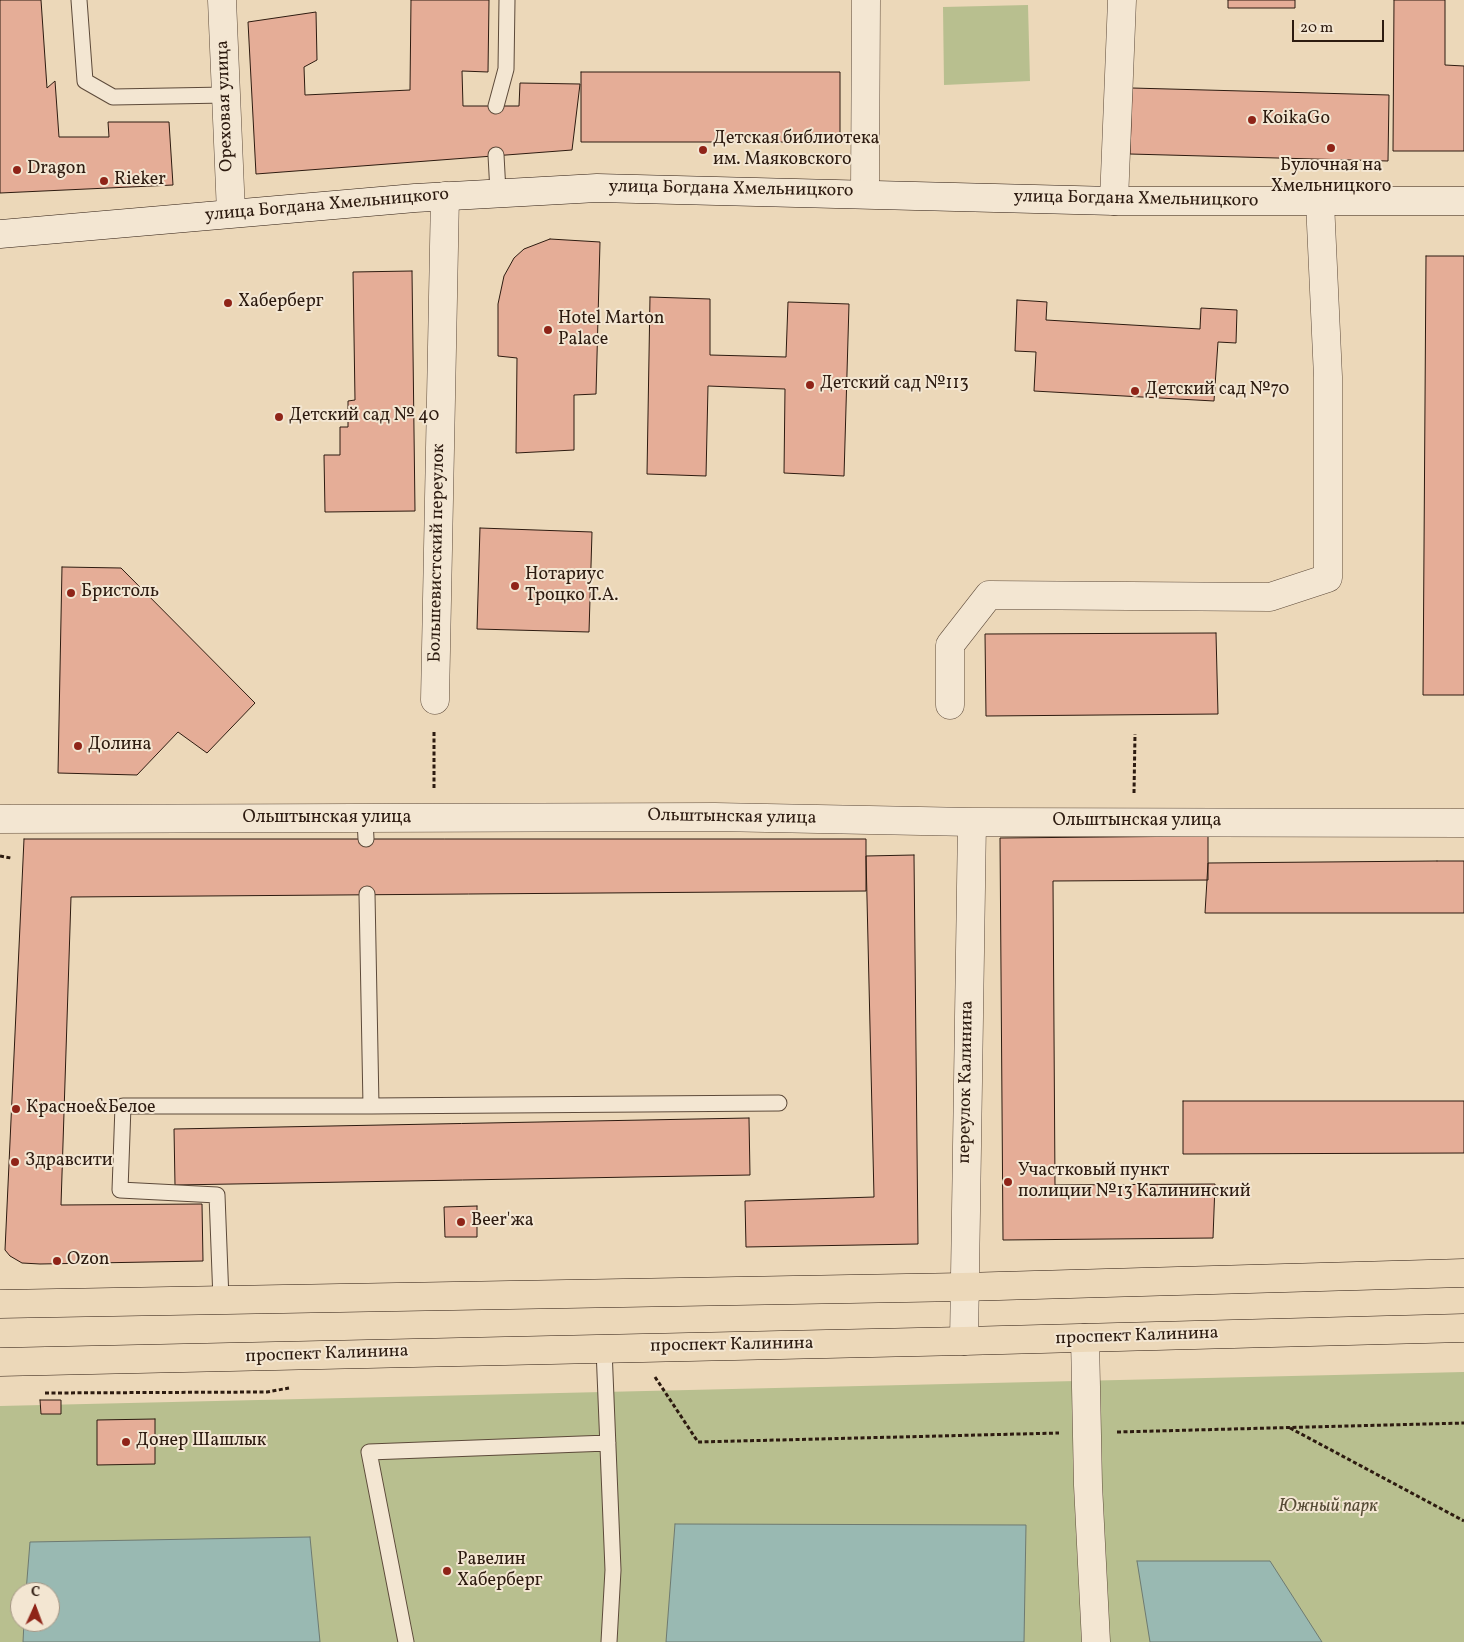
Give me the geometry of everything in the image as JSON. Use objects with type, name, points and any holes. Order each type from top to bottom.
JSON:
[{"type":"main road","points":[[0,1304],[963,1287],[1464,1273]]},
{"type":"main road","name":"проспект Калинина","points":[[0,1362],[964,1342],[1464,1328]]},
{"type":"street","name":"Ореховая улица","points":[[222,0],[231,213]]},
{"type":"street","points":[[865,193],[866,0]]},
{"type":"street","points":[[1114,201],[1122,0]]},
{"type":"street","name":"улица Богдана Хмельницкого","points":[[0,234],[445,196],[597,188],[865,193],[905,197],[1114,201],[1464,201]]},
{"type":"street","name":"Большевистский переулок","points":[[435,700],[445,196]]},
{"type":"street","points":[[950,705],[950,644],[989,595],[1270,597],[1328,578],[1328,377],[1320,202]]},
{"type":"street","name":"Ольштынская улица","points":[[0,819],[366,830],[433,819],[715,817],[972,822],[1464,823]]},
{"type":"street","name":"переулок Калинина","points":[[964,1342],[963,1287],[972,822]]},
{"type":"street","points":[[1085,1338],[1088,1485],[1096,1642]]},
{"type":"lane","points":[[78,0],[85,81],[113,97],[226,95]]},
{"type":"lane","points":[[496,106],[506,69],[507,0]]},
{"type":"lane","points":[[496,155],[498,192]]},
{"type":"lane","points":[[367,894],[371,1106]]},
{"type":"lane","points":[[221,1300],[217,1195],[120,1190],[123,1106],[779,1103]]},
{"type":"lane","points":[[604,1349],[612,1570],[609,1642]]},
{"type":"lane","points":[[406,1642],[369,1452],[608,1443]]},
{"type":"path","points":[[433,819],[435,700]]},
{"type":"path","points":[[1134,821],[1135,734]]},
{"type":"path","points":[[0,856],[11,858]]},
{"type":"path","points":[[652,1372],[698,1442],[1064,1433]]},
{"type":"path","points":[[40,1393],[267,1392],[292,1387]]},
{"type":"path","points":[[1114,1432],[1464,1423]]},
{"type":"path","points":[[1289,1427],[1464,1520]]},
{"type":"green space","points":[[1028,5],[1030,81],[944,85],[943,7]]},
{"type":"green space","name":"Южный парк","points":[[1464,1372],[1464,1642],[0,1642],[0,1406]]},
{"type":"water","points":[[675,1524],[1026,1525],[1024,1642],[666,1642]]},
{"type":"water","points":[[310,1537],[320,1642],[23,1642],[24,1632],[60,1632],[60,1582],[27,1582],[30,1542]]},
{"type":"water","points":[[1137,1561],[1270,1561],[1322,1642],[1150,1642]]},
{"type":"building","points":[[0,0],[41,0],[47,88],[55,81],[59,137],[109,137],[108,122],[169,122],[173,185],[0,193]]},
{"type":"building","points":[[411,0],[489,0],[488,72],[462,71],[463,106],[519,106],[520,83],[580,84],[572,150],[256,174],[248,22],[316,12],[317,60],[304,67],[305,95],[410,90]]},
{"type":"building","points":[[1228,0],[1295,0],[1295,8],[1228,8]]},
{"type":"building","points":[[1394,0],[1445,0],[1445,65],[1464,66],[1464,151],[1393,151]]},
{"type":"building","points":[[581,72],[840,72],[840,142],[581,142]]},
{"type":"building","points":[[1132,88],[1389,95],[1388,161],[1130,154]]},
{"type":"building","name":"Hotel Marton Palace","points":[[550,239],[600,242],[596,394],[574,395],[574,450],[516,453],[517,358],[498,356],[498,304],[504,276],[514,258],[524,249]]},
{"type":"building","points":[[1426,256],[1464,256],[1464,695],[1423,695]]},
{"type":"building","points":[[412,271],[415,511],[325,512],[324,455],[340,455],[340,427],[348,427],[348,401],[355,400],[353,272]]},
{"type":"building","points":[[650,297],[710,299],[710,355],[786,357],[788,302],[849,304],[844,476],[784,473],[785,389],[708,386],[706,476],[647,474]]},
{"type":"building","points":[[1017,300],[1047,302],[1046,320],[1200,329],[1201,308],[1237,310],[1236,343],[1218,342],[1214,401],[1034,391],[1036,352],[1015,351]]},
{"type":"building","points":[[480,528],[592,532],[589,632],[477,629]]},
{"type":"building","points":[[62,567],[121,568],[255,703],[207,753],[178,732],[137,775],[58,773]]},
{"type":"building","points":[[1216,633],[1218,714],[986,716],[985,634]]},
{"type":"building","points":[[1208,836],[1208,880],[1053,881],[1055,1185],[1215,1184],[1213,1238],[1003,1240],[1000,838]]},
{"type":"building","points":[[24,839],[866,839],[866,891],[71,897],[61,1205],[202,1204],[203,1261],[22,1263],[10,1256],[5,1250]]},
{"type":"building","points":[[914,855],[918,1244],[746,1247],[745,1201],[874,1197],[866,856]]},
{"type":"building","points":[[1464,861],[1464,913],[1205,913],[1208,863]]},
{"type":"building","points":[[1183,1101],[1464,1101],[1464,1153],[1183,1154]]},
{"type":"building","points":[[749,1118],[750,1175],[175,1185],[174,1129]]},
{"type":"building","name":"Beer'жа","points":[[477,1206],[477,1237],[445,1237],[444,1207]]},
{"type":"building","points":[[40,1400],[61,1400],[61,1414],[41,1414]]},
{"type":"building","name":"Донер Шашлык","points":[[155,1419],[155,1464],[97,1465],[97,1420]]},
{"type":"place","name":"KoikaGo","points":[[1252,120]]},
{"type":"place","name":"Булочная на Хмельницкого","points":[[1331,148]]},
{"type":"place","name":"Детская библиотека им. Маяковского","points":[[703,150]]},
{"type":"place","name":"Dragon","points":[[17,170]]},
{"type":"place","name":"Rieker","points":[[104,181]]},
{"type":"place","name":"Хаберберг","points":[[228,303]]},
{"type":"place","name":"Hotel Marton Palace","points":[[548,330]]},
{"type":"place","name":"Детский сад №113","points":[[810,385]]},
{"type":"place","name":"Детский сад №70","points":[[1135,391]]},
{"type":"place","name":"Детский сад № 40","points":[[279,417]]},
{"type":"place","name":"Нотариус Троцко Т.А.","points":[[515,586]]},
{"type":"place","name":"Бристоль","points":[[71,593]]},
{"type":"place","name":"Долина","points":[[78,746]]},
{"type":"place","name":"Красное&Белое","points":[[16,1109]]},
{"type":"place","name":"Здравсити","points":[[15,1162]]},
{"type":"place","name":"Участковый пункт полиции №13 Калининский","points":[[1008,1182]]},
{"type":"place","name":"Beer'жа","points":[[461,1222]]},
{"type":"place","name":"Ozon","points":[[57,1261]]},
{"type":"place","name":"Донер Шашлык","points":[[126,1442]]},
{"type":"place","name":"Равелин Хаберберг","points":[[447,1571]]}]
